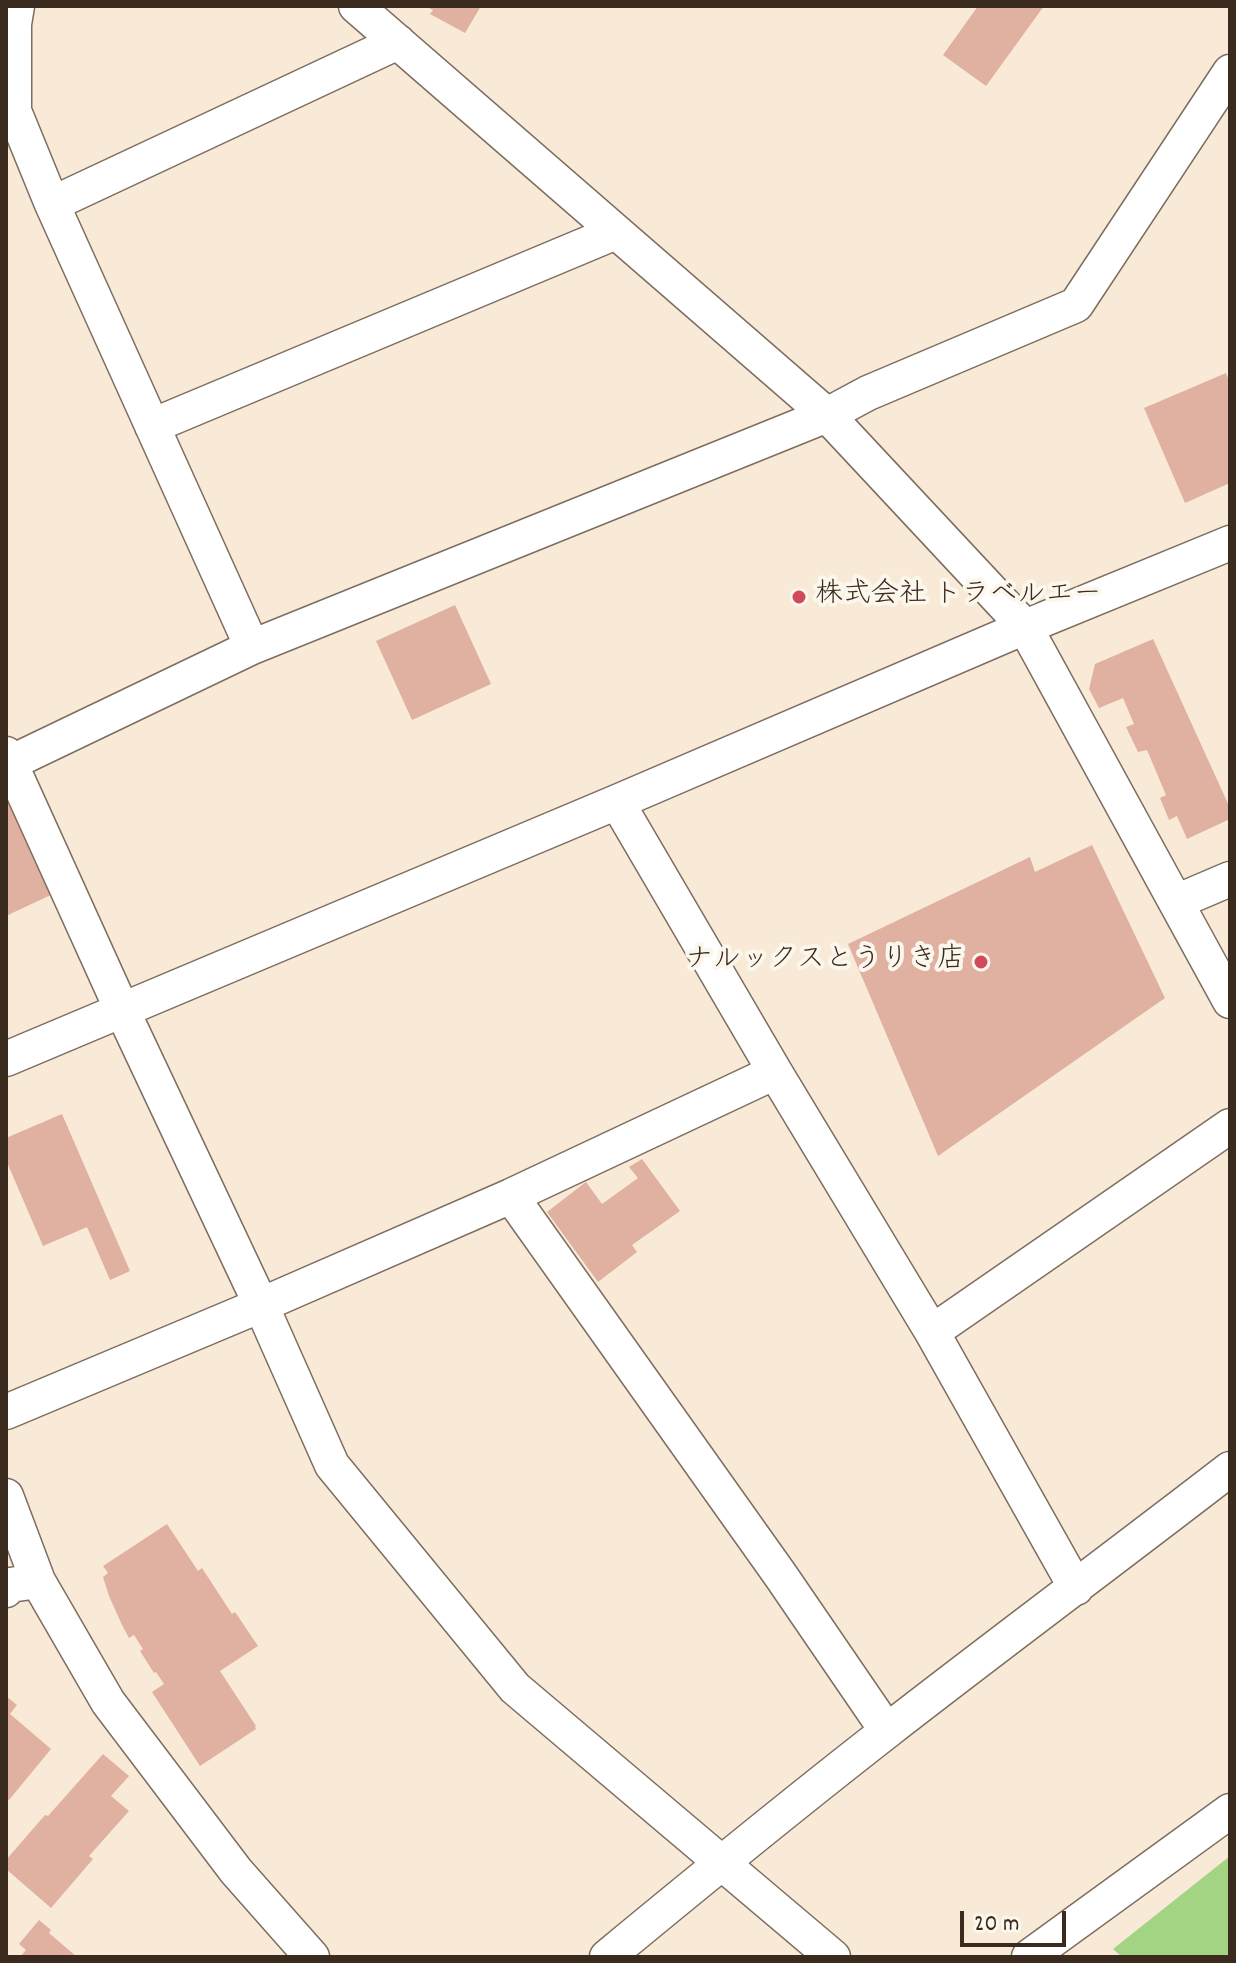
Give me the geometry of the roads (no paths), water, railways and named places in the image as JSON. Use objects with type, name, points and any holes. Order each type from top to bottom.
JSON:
[{"type":"street","points":[[17,6],[14,24],[14,111],[52,204],[252,647]]},
{"type":"street","points":[[356,6],[827,415],[1025,627],[1230,1001]]},
{"type":"street","points":[[52,204],[398,42]]},
{"type":"street","points":[[833,1957],[515,1688],[332,1465],[8,758],[252,647],[827,415],[868,393],[1076,305],[1230,72]]},
{"type":"street","points":[[152,426],[616,232]]},
{"type":"street","points":[[6,1059],[1230,543]]},
{"type":"street","points":[[617,802],[932,1332],[1076,1588]]},
{"type":"street","points":[[1176,902],[1230,879]]},
{"type":"street","points":[[6,1412],[511,1196],[775,1072]]},
{"type":"street","points":[[932,1332],[1230,1126]]},
{"type":"street","points":[[511,1196],[781,1576],[887,1731]]},
{"type":"street","points":[[607,1957],[887,1731],[1230,1469]]},
{"type":"street","points":[[6,1496],[22,1586],[236,1871],[312,1957]]},
{"type":"street","points":[[1029,1957],[1230,1811]]},
{"type":"place","name":"株式会社 トラベルエー","points":[[799,597]]},
{"type":"place","name":"ナルックスとうりき店","points":[[981,962]]}]
